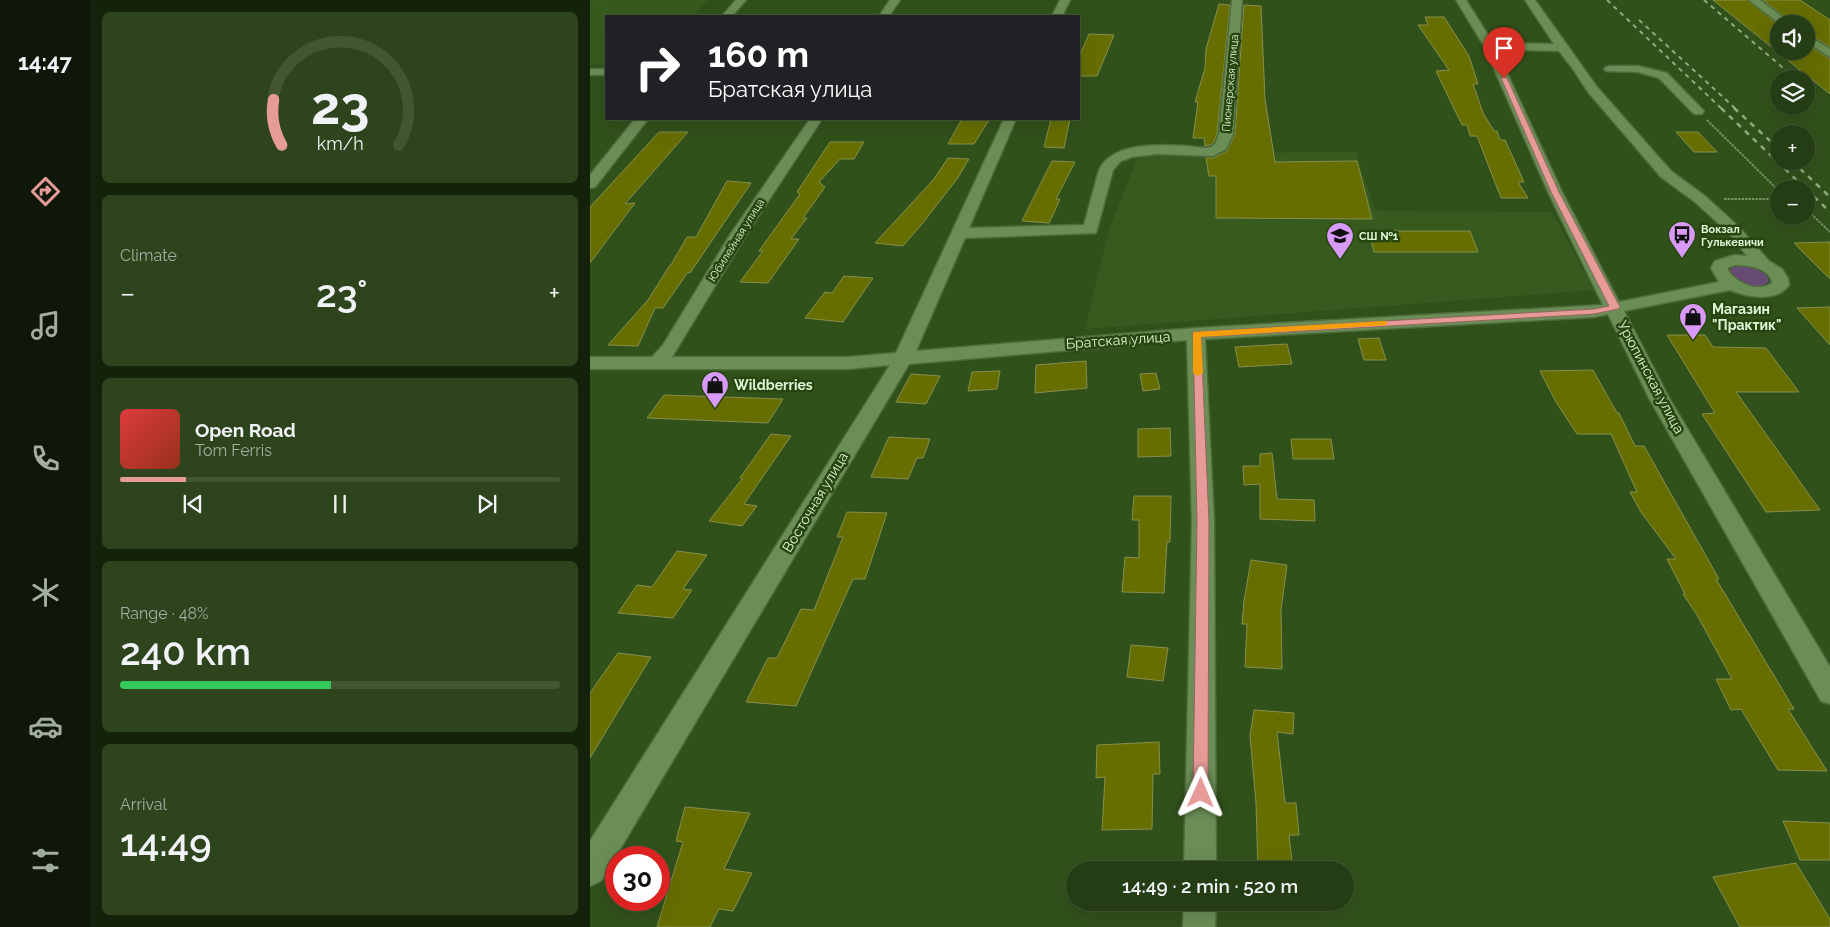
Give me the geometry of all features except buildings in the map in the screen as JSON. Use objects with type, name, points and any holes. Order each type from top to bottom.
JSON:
[{"type":"street","points":[[728,15],[741,0]]},
{"type":"street","points":[[885,15],[895,0]]},
{"type":"street","points":[[1058,15],[1065,0]]},
{"type":"street","name":"Пионерская улица","points":[[958,233],[1091,230],[1107,167],[1120,156],[1137,151],[1213,152],[1221,146],[1226,134],[1237,0]]},
{"type":"street","name":"Урюпинская улица","points":[[1461,0],[1489,46],[1555,192],[1615,307],[1659,398],[1830,692]]},
{"type":"street","points":[[1530,0],[1562,48],[1578,67],[1601,77],[1666,174],[1700,199],[1734,230],[1764,266]]},
{"type":"street","points":[[1754,0],[1775,15]]},
{"type":"street","points":[[1815,43],[1830,54]]},
{"type":"street","points":[[1489,46],[1562,48]]},
{"type":"street","points":[[1578,67],[1601,77],[1638,69],[1663,75],[1698,111]]},
{"type":"street","points":[[590,72],[605,72]]},
{"type":"street","points":[[590,184],[641,120]]},
{"type":"street","name":"Юбилейная улица","points":[[658,362],[670,348],[738,235],[815,120]]},
{"type":"street","name":"Восточная улица","points":[[590,870],[903,359],[1010,120]]},
{"type":"street","points":[[1744,260],[1764,266],[1778,275],[1781,285],[1778,288],[1771,291],[1757,291],[1733,284],[1720,274],[1719,268],[1721,264],[1727,261],[1744,260]]},
{"type":"street","name":"Братская улица","points":[[590,363],[848,363],[1196,334],[1594,312],[1733,284]]},
{"type":"street","points":[[1196,334],[1203,522],[1200,861]]},
{"type":"street","points":[[1199,927],[1200,911]]},
{"type":"path","points":[[1698,111],[1770,182]]},
{"type":"path","points":[[1700,199],[1770,199]]},
{"type":"path","points":[[1815,218],[1830,232]]},
{"type":"shaded area","points":[[590,0],[708,0],[693,15],[605,15],[605,65],[590,65]]},
{"type":"shaded area","name":"СШ №1","points":[[1356,152],[1375,211],[1552,212],[1594,290],[1085,329],[1109,230],[1139,154]]},
{"type":"shaded area","points":[[1732,267],[1756,268],[1764,273],[1769,281],[1765,285],[1754,287],[1743,283],[1729,272]]},
{"type":"railway","points":[[1607,0],[1722,109]]},
{"type":"railway","points":[[1704,0],[1786,70]]},
{"type":"railway","points":[[1639,20],[1736,109]]},
{"type":"railway","points":[[1721,108],[1830,212]]},
{"type":"railway","points":[[1734,108],[1770,141]]},
{"type":"railway","points":[[1802,170],[1830,197]]},
{"type":"slow traffic","points":[[1198,373],[1196,334],[1384,323]]},
{"type":"place","name":"Вокзал Гулькевичи","points":[[1682,259]]},
{"type":"place","name":"СШ №1","points":[[1340,260]]},
{"type":"place","name":"Магазин \"Практик\"","points":[[1693,341]]},
{"type":"place","name":"Wildberries","points":[[715,409]]},
{"type":"route","points":[[1201,793],[1203,522],[1196,334],[1594,312],[1615,307],[1555,192],[1504,78]]}]
